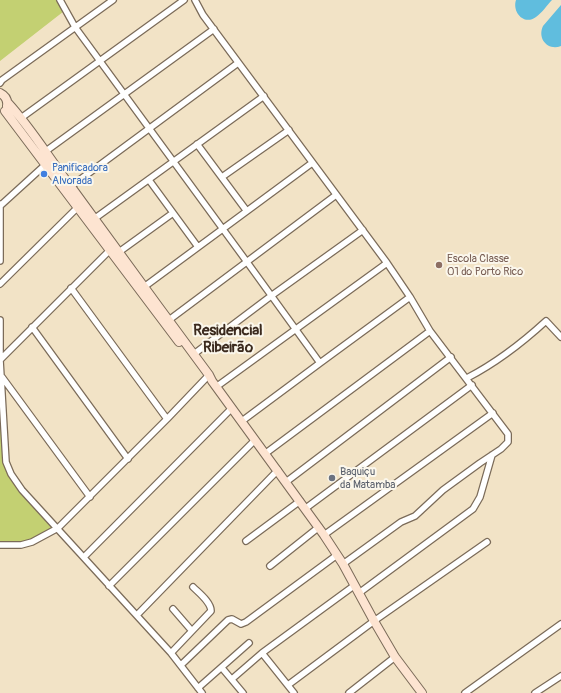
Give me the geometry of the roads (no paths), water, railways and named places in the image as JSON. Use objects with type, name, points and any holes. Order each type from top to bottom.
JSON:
[{"type":"street","points":[[60,0],[75,27],[320,363]]},
{"type":"street","points":[[113,0],[1,82],[4,97],[2,112],[45,165],[211,380],[306,508],[343,564],[374,621],[396,657],[421,693]]},
{"type":"street","points":[[21,118],[184,0]]},
{"type":"street","points":[[195,0],[203,15],[238,63],[387,263],[410,297],[430,331],[506,430],[509,437],[505,445],[443,490],[415,516],[394,527],[343,564]]},
{"type":"street","points":[[46,151],[214,29]]},
{"type":"street","points":[[70,187],[238,63]]},
{"type":"street","points":[[94,219],[264,96]]},
{"type":"street","points":[[4,97],[46,151],[70,187],[194,354],[211,380]]},
{"type":"street","points":[[222,177],[289,130]]},
{"type":"street","points":[[197,144],[246,210]]},
{"type":"street","points":[[144,287],[223,229],[246,210],[312,163]]},
{"type":"street","points":[[0,261],[0,205],[45,165]]},
{"type":"street","points":[[149,180],[198,247]]},
{"type":"street","points":[[169,320],[336,195]]},
{"type":"street","points":[[0,284],[77,208]]},
{"type":"street","points":[[119,252],[173,213]]},
{"type":"street","points":[[194,354],[271,296],[363,230]]},
{"type":"street","points":[[0,360],[110,250]]},
{"type":"street","points":[[0,545],[21,545],[32,542],[58,528],[167,419],[211,380],[295,329],[387,263]]},
{"type":"street","points":[[71,288],[167,419]]},
{"type":"street","points":[[242,421],[410,297]]},
{"type":"street","points":[[0,320],[0,360],[8,468],[22,490],[171,653],[200,691],[222,668],[249,644]]},
{"type":"street","points":[[467,378],[480,372],[502,357],[546,321],[561,337]]},
{"type":"street","points":[[32,327],[128,459]]},
{"type":"street","points":[[266,453],[430,331]]},
{"type":"street","points":[[286,482],[451,357]]},
{"type":"street","points":[[2,377],[90,497]]},
{"type":"street","points":[[306,508],[472,385]]},
{"type":"street","points":[[84,557],[232,408]]},
{"type":"street","points":[[324,535],[492,412]]},
{"type":"street","points":[[109,586],[255,440]]},
{"type":"street","points":[[359,593],[473,509],[480,497],[492,455]]},
{"type":"street","points":[[137,615],[278,470]]},
{"type":"street","points":[[246,542],[300,501]]},
{"type":"street","points":[[270,566],[319,527]]},
{"type":"street","points":[[288,685],[374,621],[487,542]]},
{"type":"street","points":[[181,666],[228,620],[232,619],[241,624],[246,622],[337,555]]},
{"type":"street","points":[[232,679],[262,653],[355,585]]},
{"type":"street","points":[[171,653],[212,610],[208,603],[193,587]]},
{"type":"street","points":[[173,609],[192,630]]},
{"type":"street","points":[[465,693],[561,624]]},
{"type":"street","points":[[262,653],[294,693]]},
{"type":"street","points":[[348,693],[396,657]]},
{"type":"street","points":[[222,668],[232,679],[240,692]]},
{"type":"street","points":[[535,693],[561,676]]},
{"type":"water","points":[[516,0],[552,0],[538,15],[527,20],[523,19],[517,13],[515,5]]},
{"type":"water","points":[[561,5],[561,46],[552,47],[545,43],[541,35],[543,26]]},
{"type":"place","name":"Panificadora Alvorada","points":[[44,174]]},
{"type":"place","name":"Escola Classe 01 do Porto Rico","points":[[439,265]]},
{"type":"place","name":"Baquiçu da Matamba","points":[[332,478]]},
{"type":"district","name":"Residencial Ribeirão","points":[[228,340]]}]
